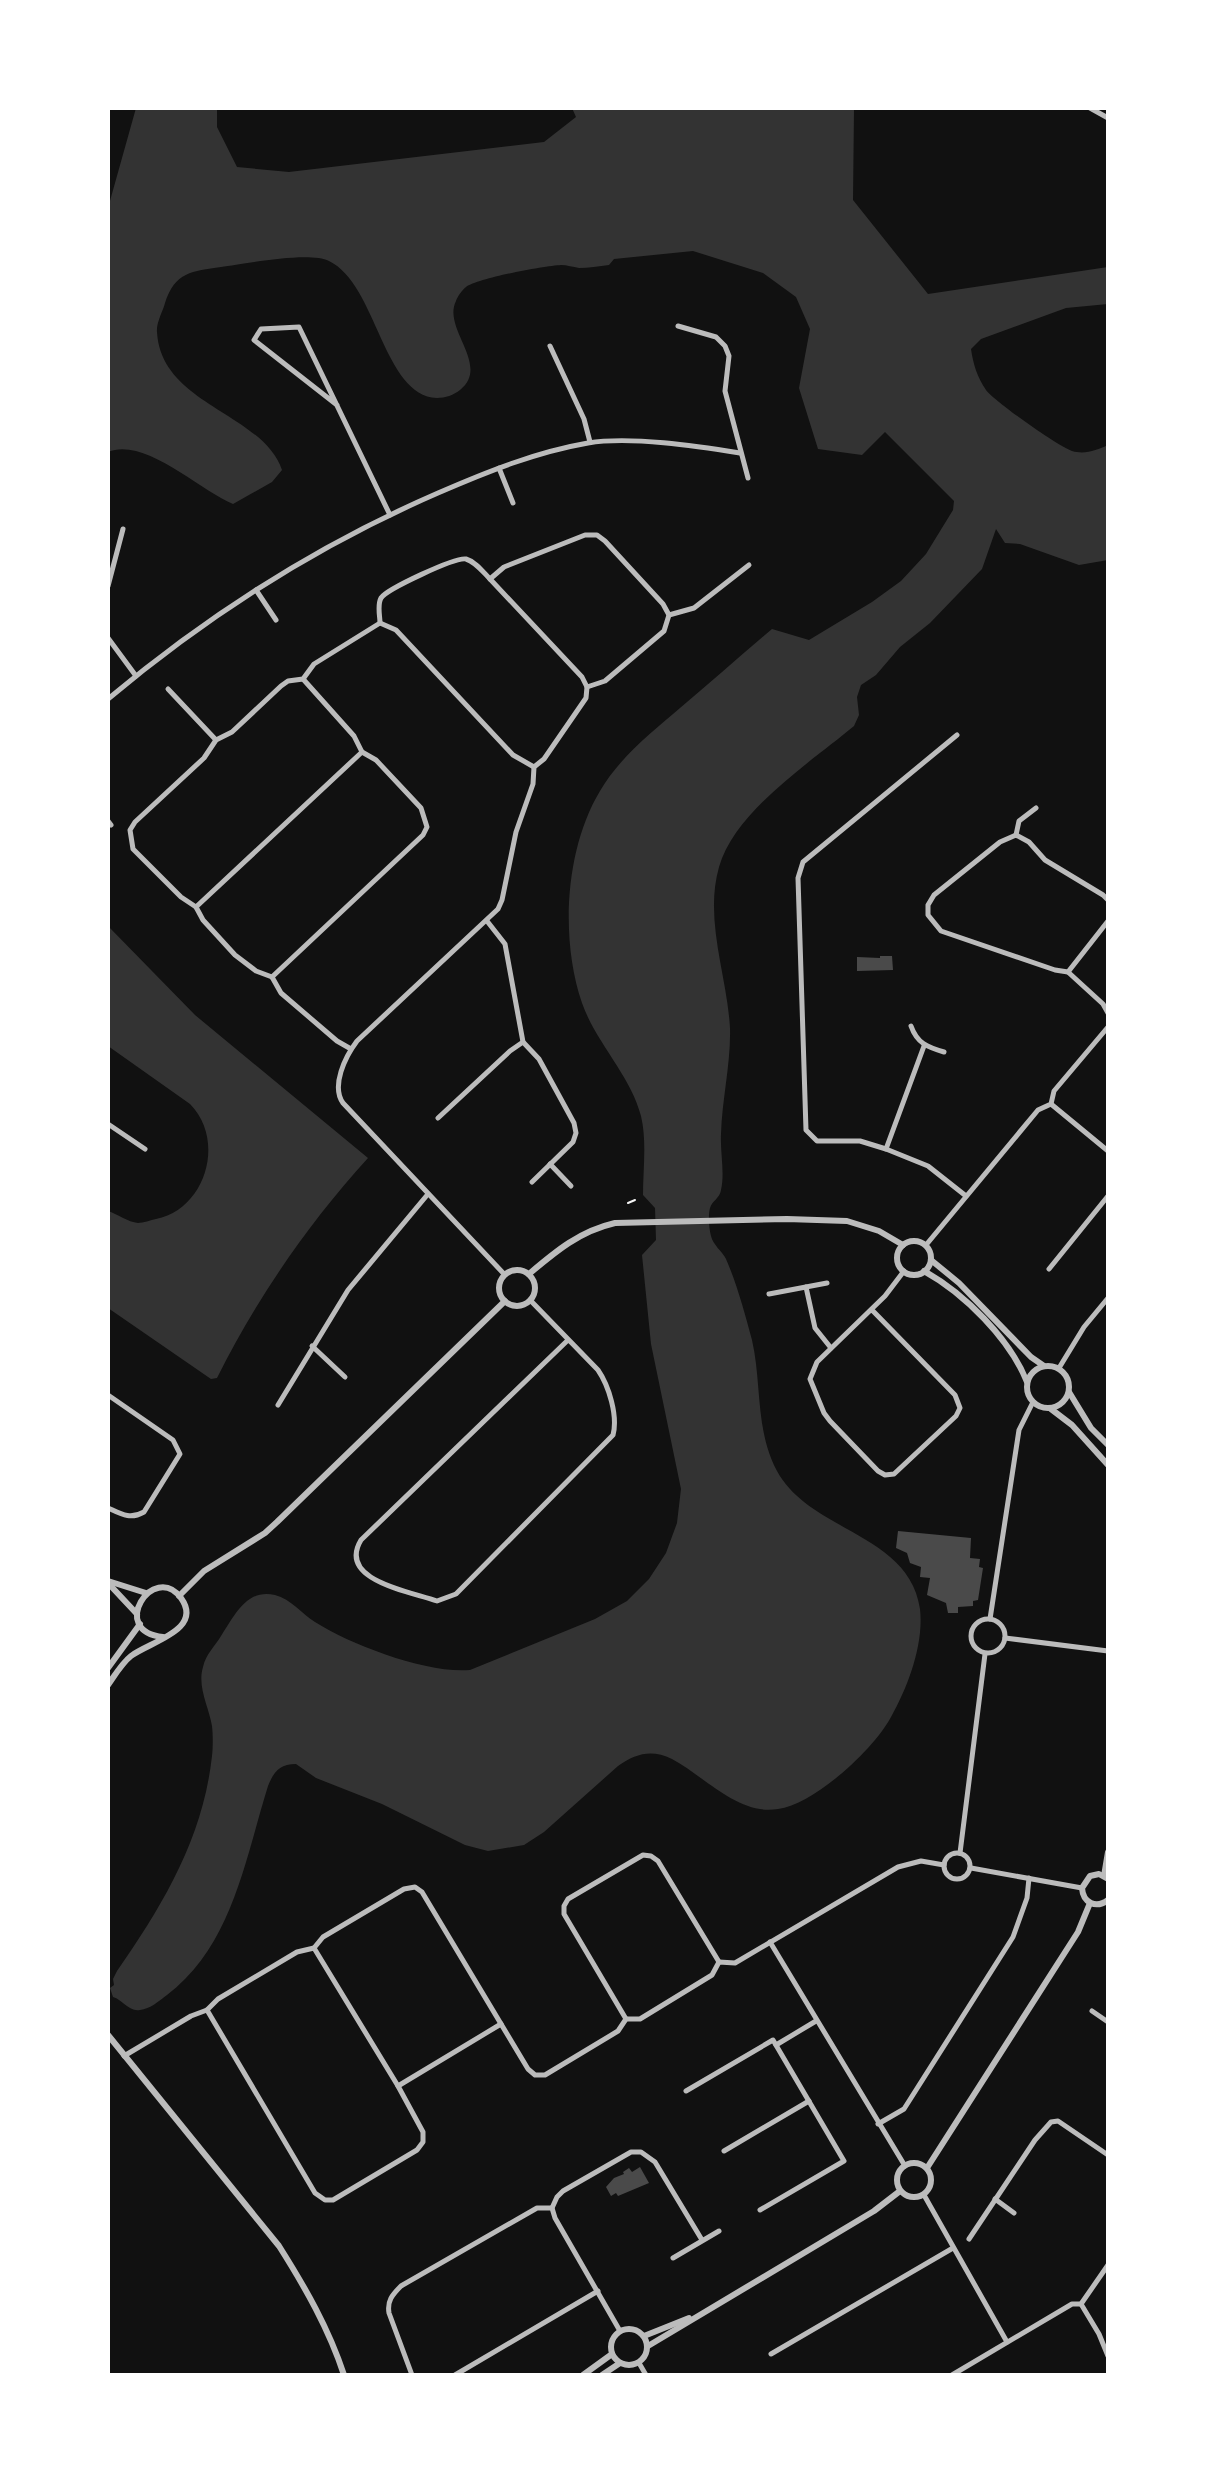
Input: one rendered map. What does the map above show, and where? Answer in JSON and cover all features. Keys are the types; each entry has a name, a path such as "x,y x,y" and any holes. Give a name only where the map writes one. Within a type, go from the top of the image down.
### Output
{"street":[{"path":"1090,108 1108,118"},
{"path":"678,326 716,337 725,346 729,356 725,391 748,478"},
{"path":"337,405 254,340 261,329 299,327 337,405 390,515"},
{"path":"550,346 584,419 590,442"},
{"path":"108,699 200,627 308,558 390,515 499,468 590,442 634,442 740,453"},
{"path":"499,468 513,503"},
{"path":"108,586 123,529"},
{"path":"490,579 504,567 585,535 597,535 663,604 669,615 664,631 605,681 587,687"},
{"path":"380,623 379,603 382,597 452,560 466,559 490,579 582,677 587,687 586,698 544,759 534,767 533,784 516,832 502,900 487,921 351,1049 338,1083 339,1097 505,1275"},
{"path":"669,615 694,608 749,565"},
{"path":"256,590 276,620"},
{"path":"351,1049 337,1041 281,993 272,977 256,971 235,955 203,920 196,907 181,897 133,849 130,830 204,758 216,740 232,732 281,686 288,681 303,679 314,664 380,623"},
{"path":"380,623 396,630 513,755 534,767"},
{"path":"108,638 136,676"},
{"path":"272,977 423,835 427,827 421,808 376,760 362,752 354,736 303,679"},
{"path":"168,689 216,740"},
{"path":"957,735 803,862 799,870 806,1130 817,1141 850,1140 886,1149 928,1166 966,1196"},
{"path":"196,907 362,752"},
{"path":"1016,835 1019,821 1036,808"},
{"path":"1016,835 1029,842 1045,860 1108,900"},
{"path":"1016,835 1000,842 934,895 928,905 928,915 941,931 1068,972 1103,1004 1108,1013"},
{"path":"487,921 505,944 523,1042 539,1059 574,1123 576,1133 573,1142 532,1182"},
{"path":"1068,972 1108,921"},
{"path":"911,1026 915,1038 924,1046 944,1052"},
{"path":"1051,1104 1054,1091 1108,1027"},
{"path":"438,1118 523,1042"},
{"path":"886,1149 924,1046"},
{"path":"1051,1104 1108,1151"},
{"path":"926,1245 1038,1110 1051,1104"},
{"path":"108,1124 145,1149"},
{"path":"550,1164 571,1186"},
{"path":"278,1405 348,1290 428,1194"},
{"path":"1049,1269 1108,1196"},
{"path":"529,1274 575,1237 597,1227 635,1222 862,1223 903,1245 917,1241 926,1245 931,1260 924,1271 914,1275 904,1271 897,1258 903,1245"},
{"path":"931,1260 959,1283 1031,1357 1044,1366 1059,1368 1068,1378 1069,1392 1091,1428 1108,1445"},
{"path":"515,1270 529,1274 535,1289 530,1300 515,1305 505,1301 500,1287 505,1275 515,1270"},
{"path":"872,1310 955,1395 960,1408 956,1416 894,1474 885,1475 824,1413 810,1379 817,1362 872,1310 904,1271"},
{"path":"924,1271 951,1288 999,1337 1021,1366 1033,1402 1051,1408 1072,1425 1108,1465"},
{"path":"769,1294 827,1283"},
{"path":"806,1287 815,1328 831,1348"},
{"path":"1059,1368 1084,1327 1108,1298"},
{"path":"530,1300 568,1340 605,1380 616,1424 613,1435 456,1594 437,1601 367,1576 356,1563 356,1549 361,1540 568,1340"},
{"path":"179,1596 204,1571 265,1533 505,1301"},
{"path":"312,1346 345,1377"},
{"path":"1027,1382 1034,1371 1044,1366"},
{"path":"1051,1408 1063,1403 1069,1392"},
{"path":"108,1395 173,1440 179,1446 180,1454 144,1512 128,1517 108,1508"},
{"path":"990,1619 1019,1430 1033,1402"},
{"path":"108,1582 146,1593 160,1588 173,1591 186,1610 177,1631 128,1658 108,1685"},
{"path":"108,1582 137,1614"},
{"path":"146,1593 138,1606 140,1624 148,1633 163,1637"},
{"path":"984,1619 990,1619 1003,1628 1005,1638 1001,1648 985,1654 975,1648 970,1637 974,1626 984,1619"},
{"path":"108,1668 140,1624"},
{"path":"1005,1638 1108,1651"},
{"path":"960,1853 985,1654"},
{"path":"1108,1852 1106,1877 1090,1876 1082,1888 1083,1897 1090,1903 1099,1905 1108,1900"},
{"path":"960,1853 967,1856 971,1868 963,1878 954,1879 947,1874 944,1865 949,1855 960,1853"},
{"path":"626,2019 564,1914 568,1899 643,1855 651,1856 658,1861 719,1962"},
{"path":"719,1962 735,1963 898,1867 921,1861 944,1865"},
{"path":"971,1868 1082,1888"},
{"path":"878,2124 904,2109 1013,1937 1027,1898 1029,1878"},
{"path":"123,2056 191,2016 207,2010 218,1999 297,1952 314,1948 323,1937 404,1889 415,1887 422,1892 528,2069 535,2075 545,2075 618,2031 626,2019"},
{"path":"927,2168 1078,1932 1090,1903"},
{"path":"770,1942 905,2166"},
{"path":"207,2010 315,2193 325,2200 333,2200 417,2150 423,2142 423,2132 314,1948"},
{"path":"626,2019 640,2019 701,1982 712,1975 719,1962"},
{"path":"1092,2011 1108,2022"},
{"path":"776,2045 816,2021"},
{"path":"398,2086 501,2024"},
{"path":"108,2035 279,2246 327,2330 344,2375"},
{"path":"686,2091 773,2040 844,2161 760,2210"},
{"path":"724,2151 809,2101"},
{"path":"969,2239 1040,2133 1051,2122 1058,2121 1108,2155"},
{"path":"620,2331 555,2218 552,2208 557,2197 631,2152 641,2152 655,2162 702,2240"},
{"path":"915,2163 927,2168 932,2181 924,2195 913,2198 900,2191 896,2180 905,2166 915,2163"},
{"path":"648,2346 874,2211 900,2191"},
{"path":"924,2195 1007,2342"},
{"path":"995,2199 1014,2213"},
{"path":"412,2375 389,2313 388,2304 392,2295 401,2286 529,2211 552,2208"},
{"path":"673,2258 719,2231"},
{"path":"771,2354 953,2248"},
{"path":"1081,2304 1108,2265"},
{"path":"455,2375 598,2291"},
{"path":"952,2375 1072,2304 1081,2304"},
{"path":"1081,2304 1108,2356"},
{"path":"644,2336 706,2311"},
{"path":"633,2329 644,2336 648,2346 647,2353 633,2366 620,2363 612,2354 612,2341 620,2331 633,2329"},
{"path":"583,2375 612,2354"},
{"path":"602,2375 620,2363"},
{"path":"639,2363 646,2375"}],"path":[{"path":"628,1203 635,1200"}],"shaded area":[{"path":"136,108 217,108 217,127 237,167 289,172 544,142 576,117 572,108 854,108 853,200 928,294 1108,267 1108,304 1066,308 981,339 971,349 976,370 986,390 1027,423 1072,451 1086,452 1108,445 1108,560 1079,565 1020,544 1005,543 996,529 982,569 930,623 900,647 876,675 861,685 857,697 859,715 854,726 776,789 741,826 719,867 715,887 715,927 730,1041 722,1121 722,1183 719,1195 710,1208 710,1233 726,1259 747,1320 765,1439 777,1471 792,1491 812,1508 879,1548 898,1564 912,1584 920,1609 920,1636 909,1679 883,1730 858,1759 826,1786 793,1805 778,1809 749,1807 722,1793 672,1759 658,1754 644,1754 618,1766 544,1832 524,1845 488,1851 465,1845 382,1804 316,1778 296,1764 286,1765 275,1772 268,1786 233,1900 207,1952 189,1975 167,1995 151,2006 136,2010 113,1997 110,1988 114,1985 117,1971 165,1896 200,1815 212,1752 212,1726 201,1682 203,1667 208,1654 242,1606 256,1596 275,1595 330,1631 369,1648 412,1663 470,1670 595,1619 627,1601 649,1579 666,1553 677,1523 681,1489 651,1344 642,1255 656,1240 655,1208 643,1195 644,1135 636,1101 588,1018 575,978 569,923 573,867 579,840 600,791 647,736 772,629 809,640 901,581 926,554 953,510 954,501 885,432 862,455 818,449 799,388 810,329 796,297 763,273 693,251 614,259 609,265 541,268 497,276 466,287 458,297 453,312 469,358 468,380 455,393 437,398 419,392 404,379 359,292 345,273 329,261 292,258 193,272 174,285 160,317 157,332 163,357 193,393 255,435 271,451 282,470 272,482 233,504 155,458 123,449 108,452 108,208"},
{"path":"108,926 195,1015 368,1158 285,1263 249,1319 217,1378 211,1379 108,1308 108,1211 138,1223 173,1213 198,1188 208,1154 207,1136 201,1119 190,1104 108,1046"}],"building":[{"path":"892,956 893,970 857,971 857,957"},
{"path":"898,1531 971,1538 970,1558 980,1559 979,1567 983,1568 978,1600 973,1601 973,1606 958,1607 958,1613 948,1613 946,1603 927,1595 930,1578 920,1577 921,1567 910,1563 907,1553 896,1548"},
{"path":"640,2167 649,2183 611,2196 606,2187 614,2178 629,2168 632,2172"}]}
